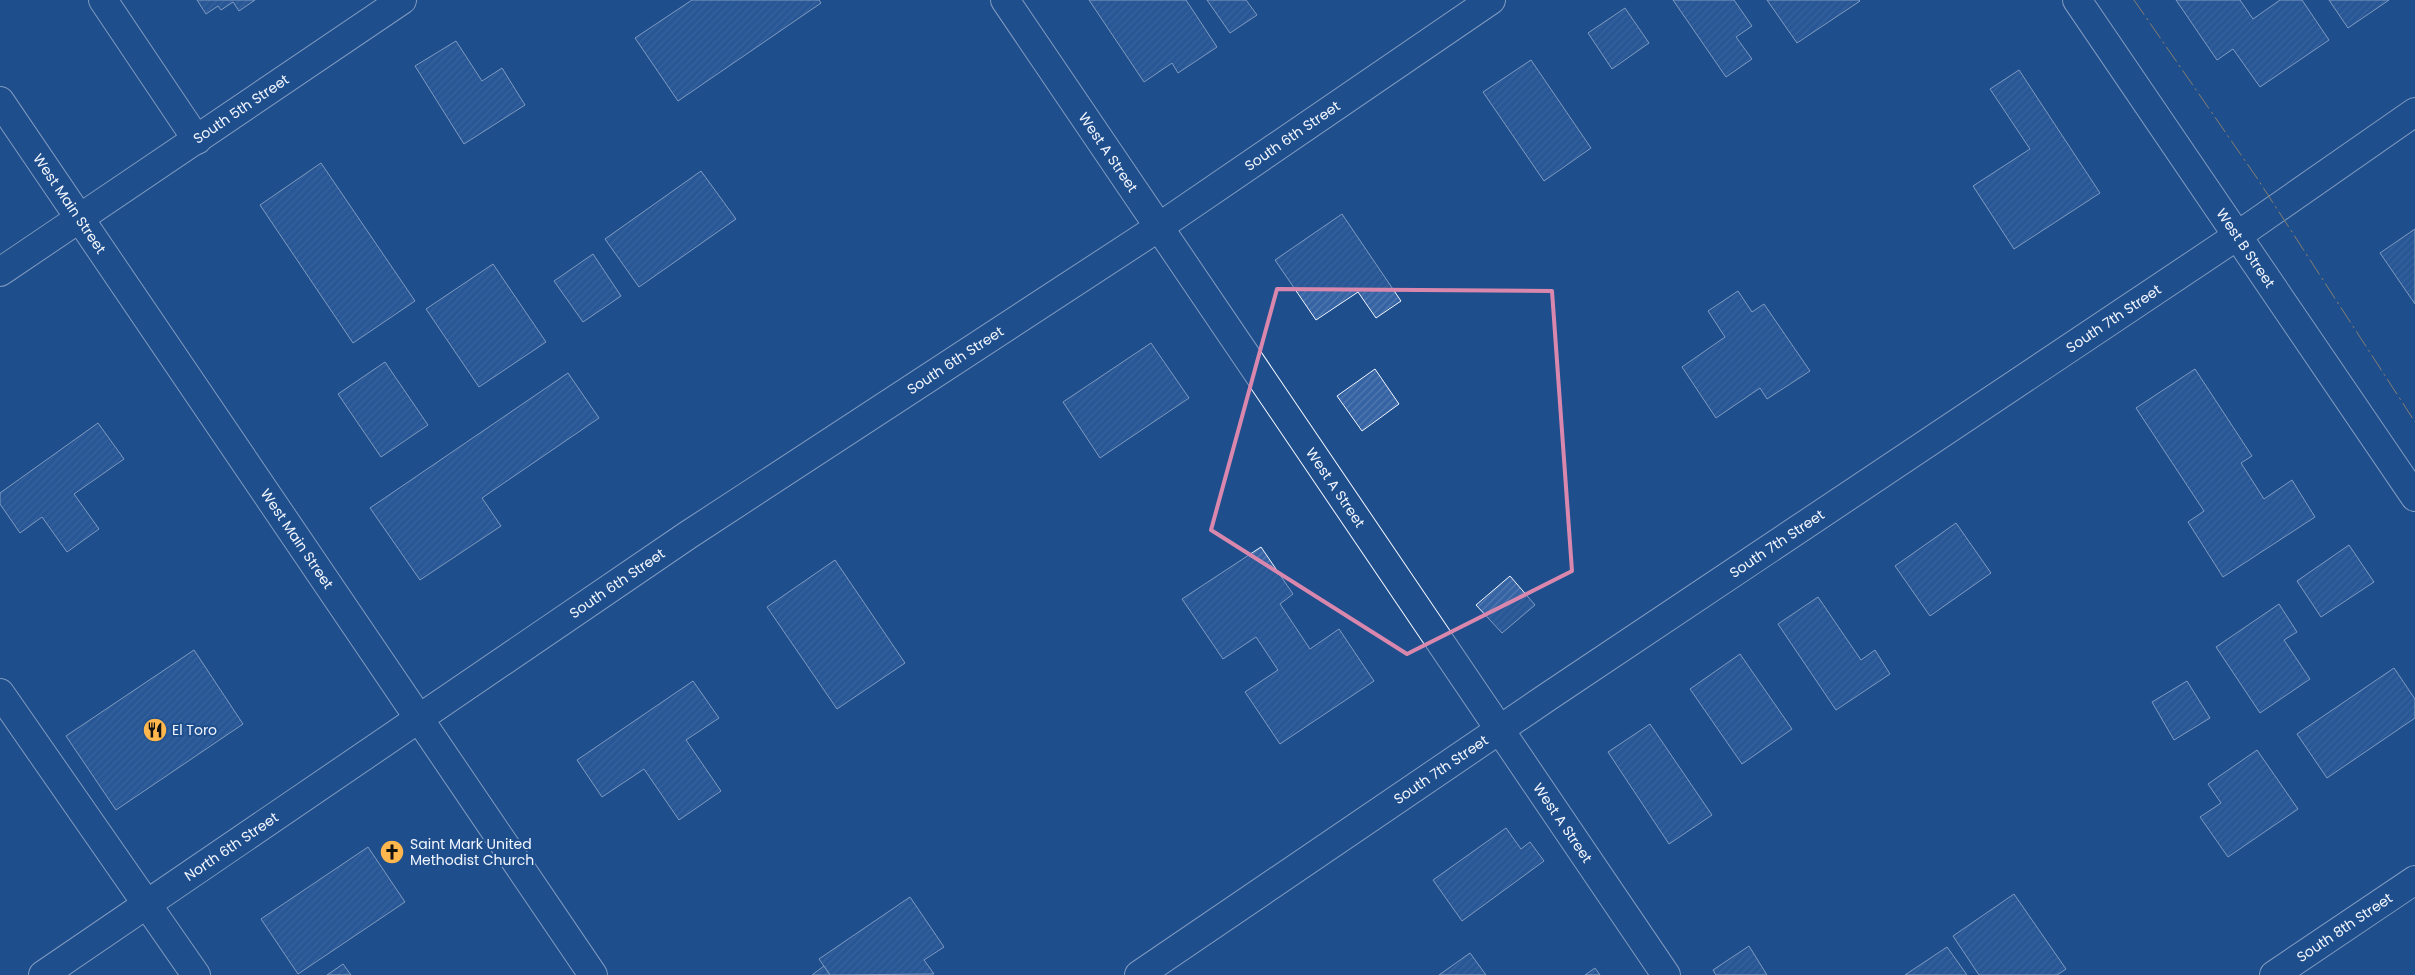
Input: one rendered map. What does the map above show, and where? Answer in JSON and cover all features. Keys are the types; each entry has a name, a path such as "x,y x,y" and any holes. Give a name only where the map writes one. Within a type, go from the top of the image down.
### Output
{"street":[{"path":"103,0 197,140"},
{"name":"West A Street","path":"1005,0 1666,975"},
{"name":"South 6th Street","path":"419,718 688,535 1159,226 1491,0"},
{"name":"West B Street","path":"2077,0 2415,497"},
{"name":"South 5th Street","path":"0,272 197,140 388,4"},
{"name":"West Main Street","path":"0,101 593,975"},
{"name":"South 7th Street","path":"1138,975 1499,729 2237,236 2415,112"},
{"path":"0,692 196,975"},
{"name":"North 6th Street","path":"43,975 419,718"},
{"name":"South 8th Street","path":"2274,975 2415,880"}],"highlighted area":[{"path":"1277,289 1552,291 1572,571 1407,654 1211,530"}],"building":[{"path":"197,0 255,0 239,11 233,2 221,10 218,6 206,14"},
{"path":"692,0 819,0 821,3 678,101 635,38"},
{"path":"1089,0 1186,0 1217,47 1178,73 1172,63 1144,82"},
{"path":"1207,0 1246,0 1257,15 1230,33"},
{"path":"1673,0 1734,0 1752,26 1736,37 1752,59 1726,77"},
{"path":"1767,0 1859,0 1860,1 1797,43"},
{"path":"2176,0 2240,0 2253,19 2280,0 2302,0 2329,40 2260,87 2233,49 2217,60"},
{"path":"2329,0 2389,0 2348,28"},
{"path":"1625,8 1649,43 1612,69 1588,33"},
{"path":"456,41 482,81 502,68 525,105 464,144 415,66"},
{"path":"1531,60 1591,148 1544,181 1483,92"},
{"path":"2019,70 2100,193 2014,249 1973,186 2030,149 1990,89"},
{"path":"321,163 415,301 353,343 260,205"},
{"path":"701,171 736,219 639,287 605,239"},
{"path":"1342,214 1401,301 1376,318 1358,292 1316,320 1275,260"},
{"path":"2415,229 2415,304 2380,253"},
{"path":"593,254 621,296 583,322 554,281"},
{"path":"493,264 546,342 479,387 426,309"},
{"path":"1738,291 1752,312 1764,304 1810,371 1767,399 1760,388 1716,418 1682,367 1725,337 1708,311"},
{"path":"1151,343 1189,398 1100,458 1063,402"},
{"path":"385,362 428,425 381,457 338,394"},
{"path":"1375,369 1399,404 1362,431 1337,396"},
{"path":"2195,369 2252,456 2241,463 2264,499 2292,480 2315,517 2223,577 2188,522 2204,511 2136,408"},
{"path":"568,373 599,418 482,498 501,526 420,580 370,508"},
{"path":"98,423 124,459 74,494 99,529 67,552 42,517 20,533 0,504 0,493"},
{"path":"1956,523 1991,573 1930,616 1895,566"},
{"path":"2349,545 2374,582 2321,617 2297,581"},
{"path":"1261,547 1293,594 1280,604 1310,649 1339,629 1374,681 1280,744 1245,692 1278,670 1256,637 1223,659 1182,599"},
{"path":"835,560 905,663 837,709 767,607"},
{"path":"1510,576 1535,605 1502,633 1476,605"},
{"path":"1818,597 1861,660 1875,650 1890,674 1836,710 1778,624"},
{"path":"2279,604 2297,632 2284,640 2310,679 2260,713 2216,647"},
{"name":"El Toro","path":"194,650 243,724 116,810 66,736"},
{"path":"1740,654 1792,729 1742,764 1690,689"},
{"path":"2394,668 2415,699 2415,718 2327,778 2297,734"},
{"path":"693,681 719,718 686,740 721,791 679,820 644,769 602,797 577,760"},
{"path":"2187,681 2210,718 2174,740 2152,702"},
{"path":"1650,724 1712,815 1669,844 1608,752"},
{"path":"2257,750 2298,809 2228,857 2200,817 2221,803 2208,784"},
{"path":"1506,828 1521,849 1530,842 1544,861 1462,921 1433,880"},
{"path":"368,847 405,902 298,974 261,919"},
{"path":"2014,894 2066,969 2057,975 1979,975 1953,936"},
{"path":"910,897 944,947 924,960 934,974 830,975 819,959"},
{"path":"1749,946 1767,975 1716,975 1713,970"},
{"path":"1947,947 1967,975 1905,975"},
{"path":"1470,953 1486,975 1439,975"},
{"path":"343,964 351,975 327,975"},
{"path":"824,966 830,975 812,975"},
{"path":"1595,968 1600,975 1585,975"}],"power":[{"path":"2134,0 2257,178 2415,422"}],"place":[{"name":"El Toro","path":"155,730"},
{"name":"Saint Mark United Methodist Church","path":"392,852"}]}
